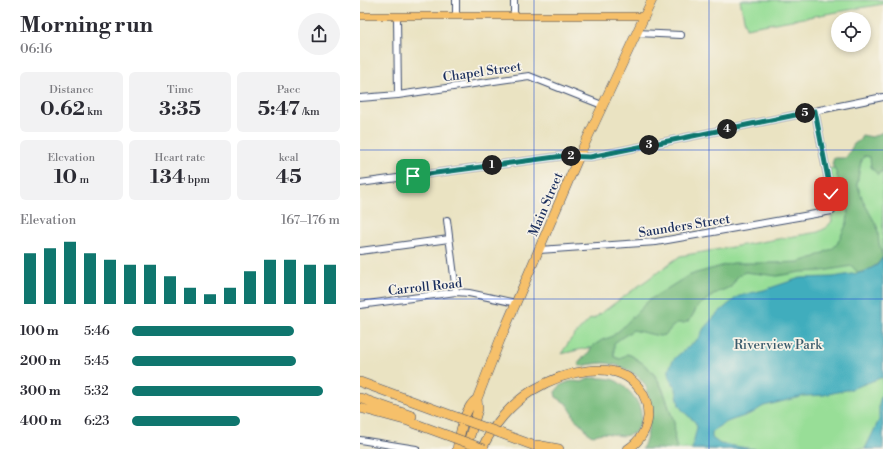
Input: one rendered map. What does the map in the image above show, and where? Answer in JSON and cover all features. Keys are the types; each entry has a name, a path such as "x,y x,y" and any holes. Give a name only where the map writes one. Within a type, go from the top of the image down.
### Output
{"highway":[{"name":"Main Street","path":"466,449 478,409 477,399 516,303 579,157 652,0"},
{"path":"360,408 401,419 483,449 489,435 500,420 512,407 532,391 549,382 582,372 597,370 611,371 627,376 637,385 645,398 648,411 645,427 639,438 628,449"},
{"path":"360,382 543,449"},
{"path":"360,398 413,417 436,431"},
{"name":"Main Street","path":"457,449 468,410 472,403 477,399"},
{"path":"360,411 401,419"},
{"path":"526,443 559,449"}],"main road":[{"path":"360,16 645,16"}],"street":[{"path":"456,0 456,16"},
{"path":"514,0 514,16"},
{"path":"397,16 398,95"},
{"path":"637,33 681,35"},
{"name":"Chapel Street","path":"360,98 398,95 529,76 602,106"},
{"path":"360,182 563,156 595,156 883,97"},
{"name":"Saunders Street","path":"539,250 662,241 832,211 831,194 815,111"},
{"path":"447,220 456,292"},
{"path":"360,251 449,239"},
{"name":"Carroll Road","path":"360,305 456,292 469,293 516,303"},
{"path":"360,440 416,449"}],"green space":[{"path":"740,0 883,0 883,4 746,28"},
{"path":"883,132 883,171 878,175 871,167 870,157 864,156 861,161 857,184 864,203 877,226 879,243 883,257 878,263 866,271 858,273 852,266 777,276 745,272 737,277 731,287 718,292 698,306 690,320 684,323 676,323 665,335 659,336 633,330 614,343 614,357 620,359 627,354 630,355 650,369 661,387 674,420 674,436 678,449 642,449 647,435 649,421 649,397 644,384 635,374 617,365 604,363 580,366 578,364 581,359 586,356 593,346 602,340 611,337 621,329 649,300 686,277 733,263 799,262 815,257 833,248 837,244 847,223 848,214 836,172 832,164 834,158 846,158 854,144 860,140 862,135 872,137"},
{"name":"Riverview Park","path":"864,156 883,158 883,449 678,449 676,446 674,422 662,387 655,375 645,365 629,354 620,359 614,357 614,352 597,348 587,348 561,354 571,339 591,318 593,319 680,256 818,232 826,228 832,221 831,216 833,216 827,169 861,163"},
{"path":"590,378 606,378 614,380 632,394 641,412 639,426 634,433 623,436 605,433 594,436 590,435 574,418 567,404 556,397 555,392 561,385 573,381 582,382"}],"water":[{"path":"883,257 883,377 851,389 824,395 804,396 764,406 752,413 725,423 712,432 712,438 720,444 754,449 692,449 697,427 695,422 679,405 676,389 669,376 669,369 676,357 699,338 704,328 718,313 737,297 742,295 764,290 800,278 833,277 864,272 877,265"},
{"path":"883,389 883,449 865,449 879,420 879,404"}],"route":[{"path":"413,176 563,156 590,157 815,111 831,194"}]}
